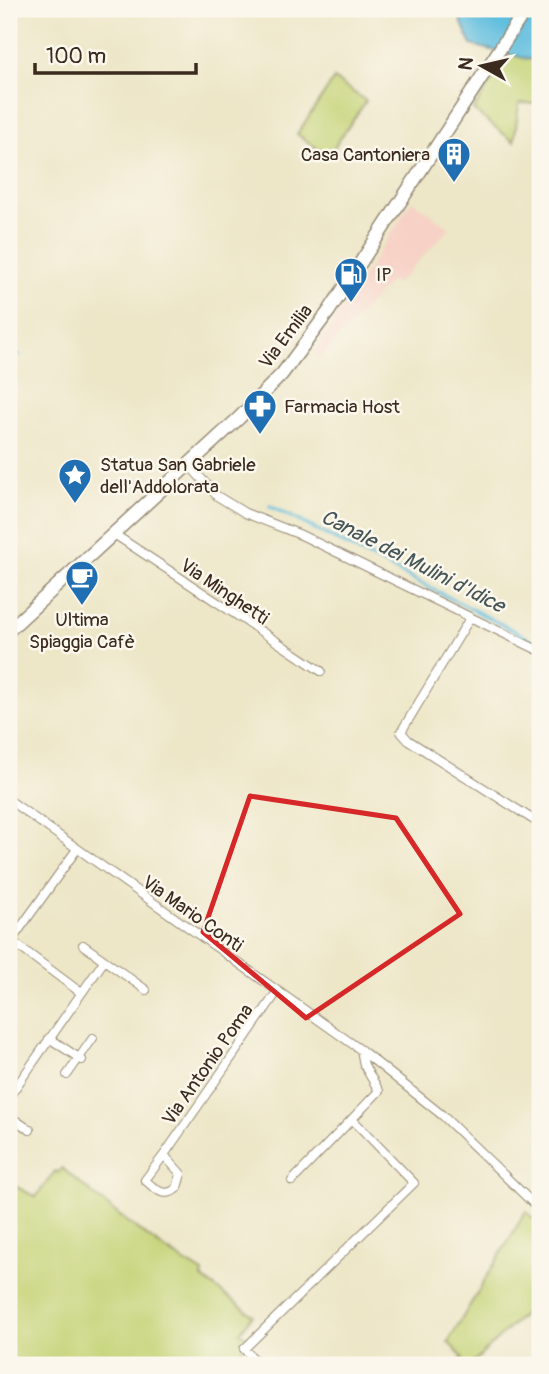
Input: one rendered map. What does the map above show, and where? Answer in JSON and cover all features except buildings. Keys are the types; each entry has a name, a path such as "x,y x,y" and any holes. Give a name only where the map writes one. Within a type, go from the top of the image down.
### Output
{"main road":[{"name":"Via Emilia","path":"9,630 262,396 306,343 526,9"}],"street":[{"path":"188,464 217,496 245,513 301,535 540,651"},
{"name":"Via Minghetti","path":"114,534 321,671"},
{"path":"470,618 401,732 408,740 540,824"},
{"name":"Via Mario Conti","path":"9,800 361,1050 442,1115 540,1210"},
{"path":"9,958 12,942 77,849"},
{"path":"12,942 80,992"},
{"path":"83,945 146,990"},
{"path":"9,1097 104,961"},
{"name":"Via Antonio Poma","path":"164,1155 181,1174 177,1188 167,1194 145,1180 277,992"},
{"path":"50,1038 81,1059"},
{"path":"67,1075 81,1059 93,1038"},
{"path":"292,1181 379,1091 364,1065 361,1050"},
{"path":"9,1115 30,1130"},
{"path":"260,1365 244,1349 414,1183 352,1119"}],"highlighted area":[{"path":"250,796 396,818 460,914 306,1018 203,932"}],"shaded area":[{"path":"412,201 450,228 396,284 391,280 320,358 313,354"}],"green space":[{"path":"538,9 540,104 519,103 514,142 473,110"},
{"path":"334,79 366,101 328,156 297,134"},
{"path":"62,1168 148,1237 203,1273 202,1278 253,1315 240,1332 250,1339 229,1365 9,1365 9,1183 36,1197 55,1171 58,1173"},
{"path":"526,1211 540,1225 540,1298 471,1365 456,1365 463,1358 448,1342"}],"water":[{"path":"456,9 540,9 540,62 471,45"}],"waterway":[{"name":"Canale dei Mulini d'Idice","path":"9,354 19,355"},
{"name":"Canale dei Mulini d'Idice","path":"270,506 540,644"}],"place":[{"name":"Casa Cantoniera","path":"454,184"},
{"name":"IP","path":"351,304"},
{"name":"Farmacia Host","path":"260,436"},
{"name":"Statua San Gabriele dell'Addolorata","path":"75,505"},
{"name":"Ultima Spiaggia Cafè","path":"82,607"}]}
